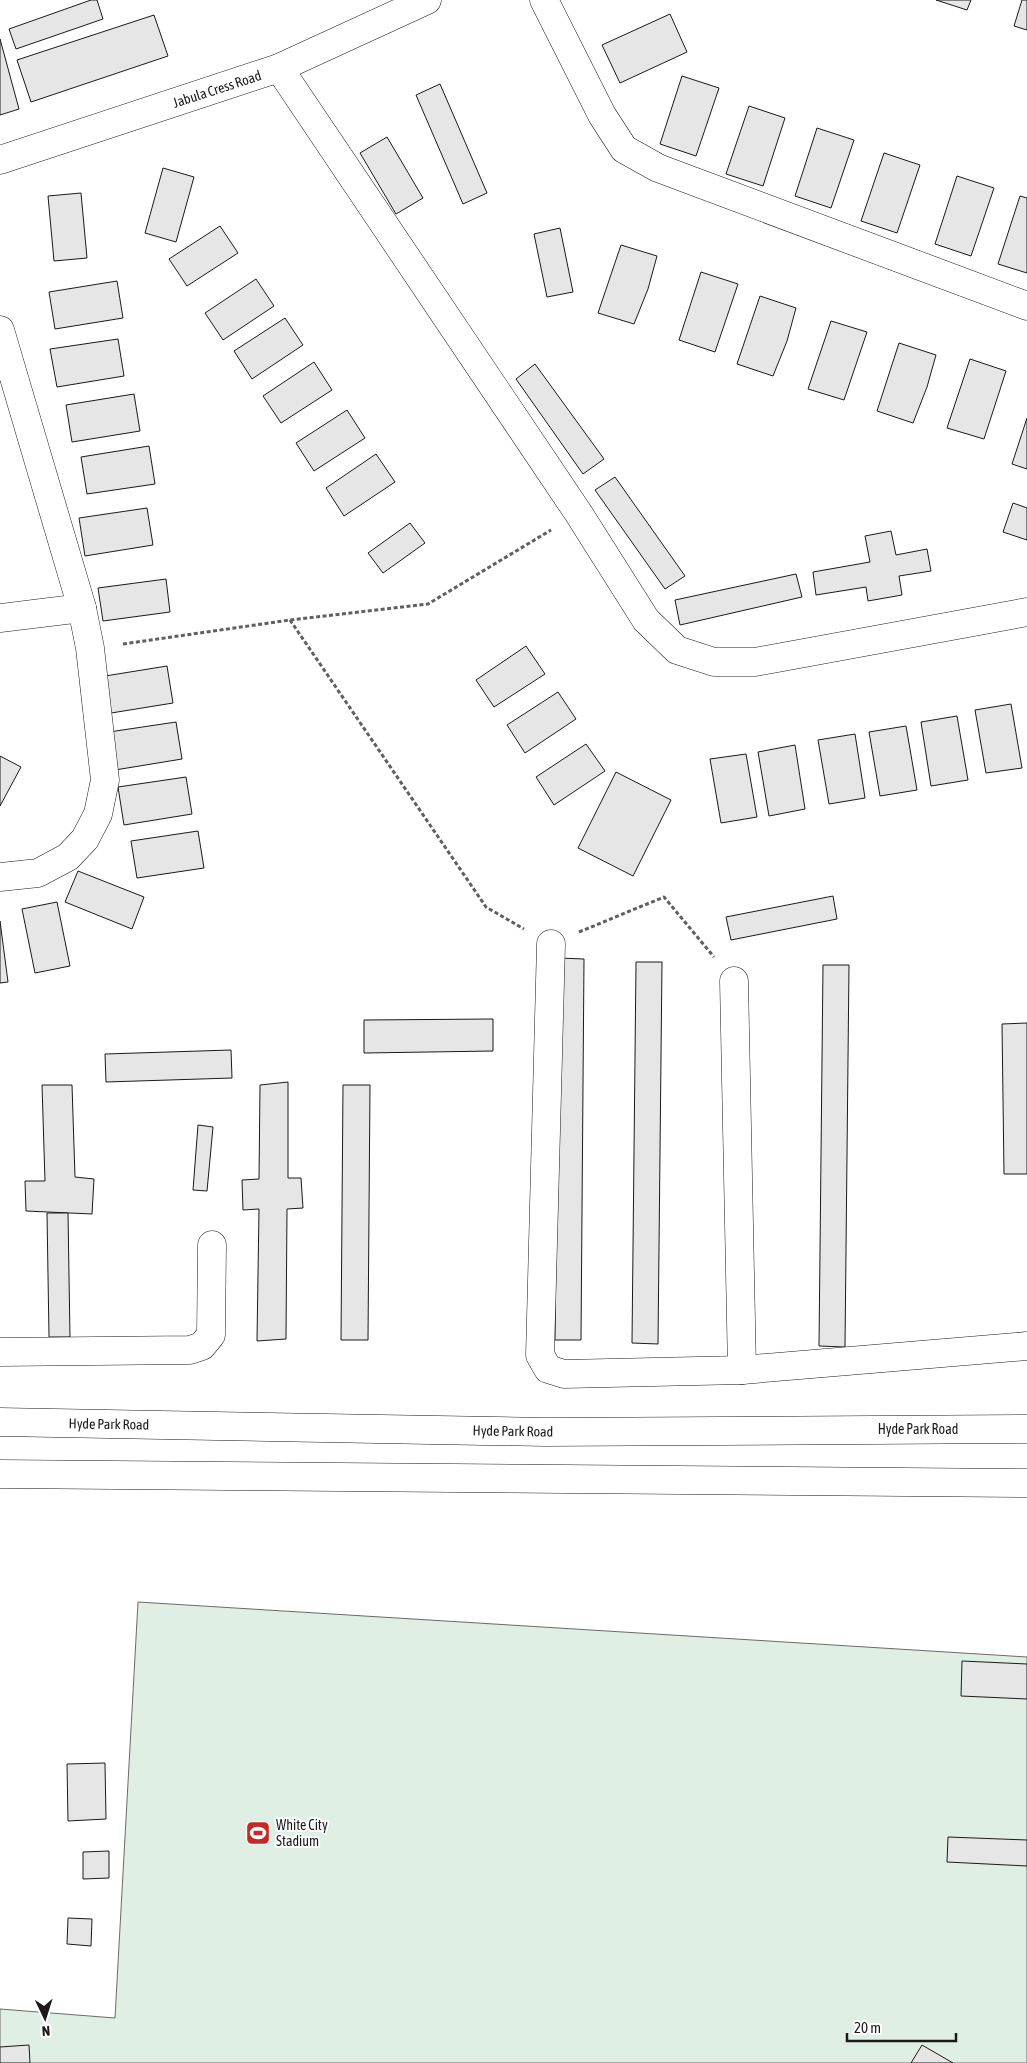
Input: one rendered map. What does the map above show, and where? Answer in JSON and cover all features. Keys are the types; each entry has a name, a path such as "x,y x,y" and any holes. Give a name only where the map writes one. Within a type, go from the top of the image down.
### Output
{"street":[{"name":"Jabula Cress Road","path":"0,160 279,68 428,0"},
{"path":"544,0 602,115 624,149 658,168 1027,306"},
{"path":"279,68 579,514 646,620 677,650 714,662 755,662 1027,612"},
{"path":"0,330 82,608 90,648 105,780 98,814 85,839 68,857 38,873 0,878"},
{"path":"0,618 82,608"},
{"path":"551,944 540,1355 548,1369 564,1374 742,1370 1027,1346"},
{"path":"734,981 742,1370"},
{"path":"0,1352 190,1350 202,1346 211,1335 212,1245"},
{"name":"Hyde Park Road","path":"0,1422 544,1432 1027,1429"},
{"path":"0,1474 1027,1483"}],"path":[{"path":"90,648 290,620 428,604 579,514"},
{"path":"290,620 486,907 551,944 664,897 734,981"}],"green space":[{"name":"White City Stadium","path":"138,1602 1027,1657 1027,2063 0,2063 0,2009 115,2018"}],"building":[{"path":"91,0 97,0 103,19 16,49 9,29"},
{"path":"936,0 971,0 967,10"},
{"path":"1022,0 1027,0 1027,30 1014,26"},
{"path":"670,14 687,52 620,83 602,45"},
{"path":"154,15 168,56 31,102 17,60"},
{"path":"0,39 19,109 0,115"},
{"path":"682,76 719,88 696,156 660,144"},
{"path":"440,84 487,193 463,204 416,95"},
{"path":"749,106 785,118 763,186 726,174"},
{"path":"817,128 854,140 831,208 795,196"},
{"path":"387,137 423,198 396,214 360,153"},
{"path":"884,153 920,165 897,233 861,221"},
{"path":"163,168 194,177 176,242 145,233"},
{"path":"957,176 994,188 971,256 935,244"},
{"path":"81,193 87,258 54,261 48,196"},
{"path":"1020,196 1027,198 1027,273 998,264"},
{"path":"220,226 238,253 187,286 169,259"},
{"path":"560,228 573,292 547,297 534,234"},
{"path":"621,245 657,256 648,289 634,324 598,313"},
{"path":"701,272 738,284 715,352 679,340"},
{"path":"256,279 274,306 223,340 205,313"},
{"path":"117,281 123,318 55,329 49,292"},
{"path":"760,296 796,308 787,341 773,376 737,364"},
{"path":"285,318 303,345 252,379 234,351"},
{"path":"831,321 867,332 844,400 808,389"},
{"path":"118,339 124,376 57,387 50,349"},
{"path":"899,343 936,355 927,387 913,423 877,411"},
{"path":"970,359 1006,371 984,439 947,428"},
{"path":"314,362 332,390 281,423 263,396"},
{"path":"535,364 604,459 583,474 516,379"},
{"path":"134,394 140,431 72,442 66,405"},
{"path":"347,410 365,438 314,471 296,443"},
{"path":"1027,418 1027,469 1012,464"},
{"path":"149,446 155,484 87,494 81,457"},
{"path":"376,454 395,482 344,516 326,488"},
{"path":"615,477 685,576 665,589 595,490"},
{"path":"1013,503 1027,508 1027,540 1003,532"},
{"path":"147,508 153,545 85,556 79,518"},
{"path":"410,523 425,543 383,573 368,553"},
{"path":"891,531 896,555 927,549 931,571 899,576 902,595 868,601 866,587 816,595 813,572 870,562 865,536"},
{"path":"796,574 802,597 680,625 675,600"},
{"path":"166,579 170,612 103,621 98,588"},
{"path":"526,646 545,674 494,707 476,680"},
{"path":"167,666 173,703 105,714 99,677"},
{"path":"558,692 576,719 525,753 507,725"},
{"path":"1011,704 1022,768 986,773 975,710"},
{"path":"957,716 968,780 931,786 921,722"},
{"path":"176,722 182,759 115,770 109,732"},
{"path":"906,726 917,790 880,796 869,732"},
{"path":"855,734 865,798 829,804 818,740"},
{"path":"586,744 605,771 554,805 536,777"},
{"path":"795,745 805,809 769,816 758,752"},
{"path":"746,754 757,817 721,823 710,759"},
{"path":"0,756 21,767 0,806"},
{"path":"616,772 671,800 633,876 578,848"},
{"path":"186,777 192,814 124,825 118,787"},
{"path":"198,831 204,868 137,878 131,841"},
{"path":"78,871 144,897 132,929 65,902"},
{"path":"833,896 837,919 731,940 726,917"},
{"path":"57,902 70,966 35,973 22,909"},
{"path":"0,921 8,982 0,983"},
{"path":"559,958 584,959 581,1340 555,1340"},
{"path":"636,962 662,962 658,1344 632,1343"},
{"path":"823,965 849,965 845,1347 819,1346"},
{"path":"493,1019 493,1051 364,1053 364,1020"},
{"path":"1027,1023 1027,1174 1004,1174 1002,1024"},
{"path":"231,1050 232,1078 106,1082 105,1054"},
{"path":"288,1082 288,1178 301,1178 303,1208 287,1209 286,1339 257,1341 259,1209 243,1210 242,1180 259,1179 260,1085"},
{"path":"42,1085 72,1085 75,1177 94,1179 92,1214 26,1211 25,1181 45,1181"},
{"path":"343,1085 370,1085 368,1340 341,1340"},
{"path":"198,1125 213,1127 207,1191 193,1190"},
{"path":"47,1213 68,1213 70,1337 49,1337"},
{"path":"962,1661 1027,1664 1027,1699 961,1696"},
{"path":"105,1763 106,1819 68,1821 67,1764"},
{"path":"948,1837 1027,1840 1027,1866 947,1862"},
{"path":"109,1851 109,1878 83,1879 83,1852"},
{"path":"68,1918 92,1919 91,1946 67,1944"},
{"path":"29,2045 30,2063 0,2063 0,2047"},
{"path":"922,2045 953,2063 911,2063"}],"place":[{"name":"White City Stadium","path":"258,1833"}]}
